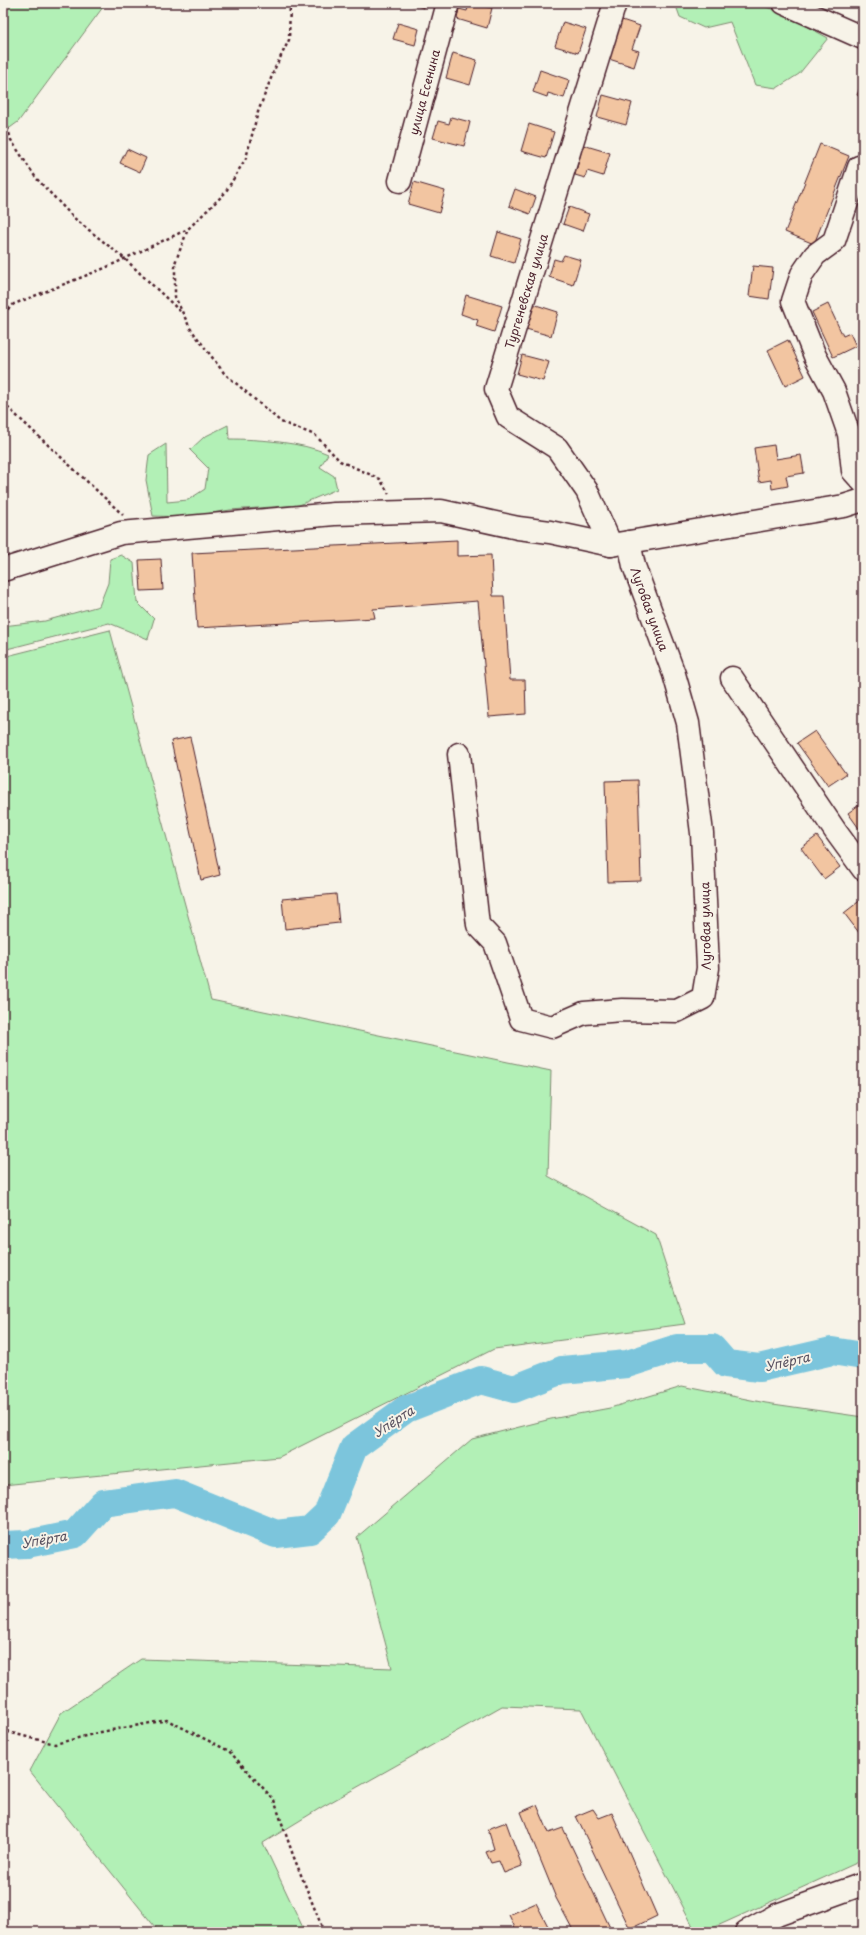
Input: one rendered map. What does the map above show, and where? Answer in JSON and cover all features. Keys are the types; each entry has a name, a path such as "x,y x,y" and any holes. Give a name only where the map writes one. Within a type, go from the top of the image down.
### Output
{"street":[{"name":"улица Есенина","path":"400,181 448,3"},
{"name":"Тургеневская улица","path":"615,3 496,389 508,417 557,448 587,491 620,543"},
{"path":"784,3 863,38"},
{"path":"860,167 834,241 815,255 802,274 793,301 815,356 834,391 849,434 853,471 863,482"},
{"path":"3,570 122,533 334,514 441,511 518,528 620,543 844,506 863,500"},
{"name":"Луговая улица","path":"458,754 478,925 494,943 522,1019 552,1027 584,1013 622,1010 677,1011 703,998 708,968 702,833 688,723 674,674 634,566 620,543"},
{"path":"732,678 836,832 863,869"},
{"path":"746,1932 777,1915 863,1884"}],"path":[{"path":"3,313 14,304 125,259 188,229 226,193 246,158 258,112 275,68 289,40 290,3"},
{"path":"3,110 10,140 36,178 74,218 125,259 184,314"},
{"path":"188,229 175,263 175,296 190,328 224,373 281,422 315,435 340,461 380,479 399,512"},
{"path":"3,404 117,508 138,532"},
{"path":"3,1727 8,1732 55,1744 100,1732 167,1720 229,1751 274,1800 293,1855 324,1932"}],"green space":[{"path":"3,3 106,3 18,122 3,133"},
{"path":"675,3 756,3 787,15 828,38 799,74 777,88 755,85 730,22 704,28 680,17"},
{"path":"228,425 229,439 293,444 328,454 320,467 334,476 337,489 299,505 230,510 188,517 153,516 146,480 149,455 166,444 167,502 188,500 205,489 208,468 190,450 204,437"},
{"path":"121,555 134,563 137,602 154,619 148,639 109,623 3,650 3,626 45,621 99,606 108,583 110,559"},
{"path":"110,630 211,1000 551,1071 548,1176 656,1235 685,1324 494,1349 279,1457 3,1485 3,657"},
{"path":"682,1386 766,1403 863,1417 863,1860 704,1932 696,1932 581,1709 502,1706 322,1807 263,1843 305,1932 159,1932 30,1771 61,1713 141,1659 392,1668 357,1537 472,1439 551,1419 610,1408"}],"building":[{"path":"406,3 425,3 424,8"},
{"path":"469,3 492,8 487,28 457,19 459,9 467,11"},
{"path":"622,20 640,26 632,49 639,51 634,67 609,59"},
{"path":"563,22 586,29 578,53 555,46"},
{"path":"398,23 419,29 415,45 393,39"},
{"path":"453,53 477,60 470,85 446,78"},
{"path":"540,70 569,80 564,98 548,93 547,97 533,92"},
{"path":"863,80 863,98 857,95"},
{"path":"603,95 632,103 626,125 597,117"},
{"path":"451,117 470,122 464,146 433,138 438,121 449,124"},
{"path":"529,124 554,132 546,158 521,151"},
{"path":"820,144 849,156 814,244 785,232"},
{"path":"583,145 610,153 603,176 587,171 585,178 575,175"},
{"path":"127,149 146,158 140,172 120,163"},
{"path":"414,182 445,191 439,213 408,204"},
{"path":"515,189 536,197 530,214 509,206"},
{"path":"569,207 589,214 583,231 563,224"},
{"path":"498,232 521,239 514,263 491,256"},
{"path":"564,255 581,260 573,285 549,277 554,259 561,261"},
{"path":"753,266 773,268 769,299 749,296"},
{"path":"466,295 502,306 494,332 476,326 478,320 461,314"},
{"path":"533,304 558,312 551,336 526,329"},
{"path":"828,304 843,336 850,333 856,346 833,357 812,312"},
{"path":"788,340 805,376 785,386 768,350"},
{"path":"522,355 549,362 543,381 517,374"},
{"path":"774,445 776,459 801,455 804,473 786,476 788,486 772,489 771,480 759,482 754,448"},
{"path":"457,540 457,556 491,555 493,596 504,596 510,680 525,680 526,714 489,717 478,601 373,609 375,618 197,628 192,553"},
{"path":"161,559 163,590 141,591 139,560"},
{"path":"815,731 846,774 828,786 797,743"},
{"path":"190,737 220,875 201,880 171,741"},
{"path":"638,780 641,881 608,882 605,781"},
{"path":"863,802 863,834 848,813"},
{"path":"817,836 840,867 824,879 801,848"},
{"path":"336,894 339,923 285,929 282,899"},
{"path":"862,899 863,900 863,938 844,913"},
{"path":"537,1805 549,1833 563,1828 612,1932 574,1932 556,1898 521,1812"},
{"path":"593,1809 599,1818 612,1813 657,1916 630,1929 576,1816"},
{"path":"506,1822 522,1866 504,1873 499,1861 491,1863 486,1852 494,1849 488,1829"},
{"path":"536,1903 551,1932 517,1932 509,1915"}],"waterway":[{"name":"Упёрта","path":"3,1545 27,1544 75,1534 103,1503 175,1493 276,1534 310,1530 327,1514 354,1447 406,1409 481,1380 514,1389 562,1370 627,1364 677,1348 712,1348 726,1364 759,1368 832,1351 863,1356"}]}
